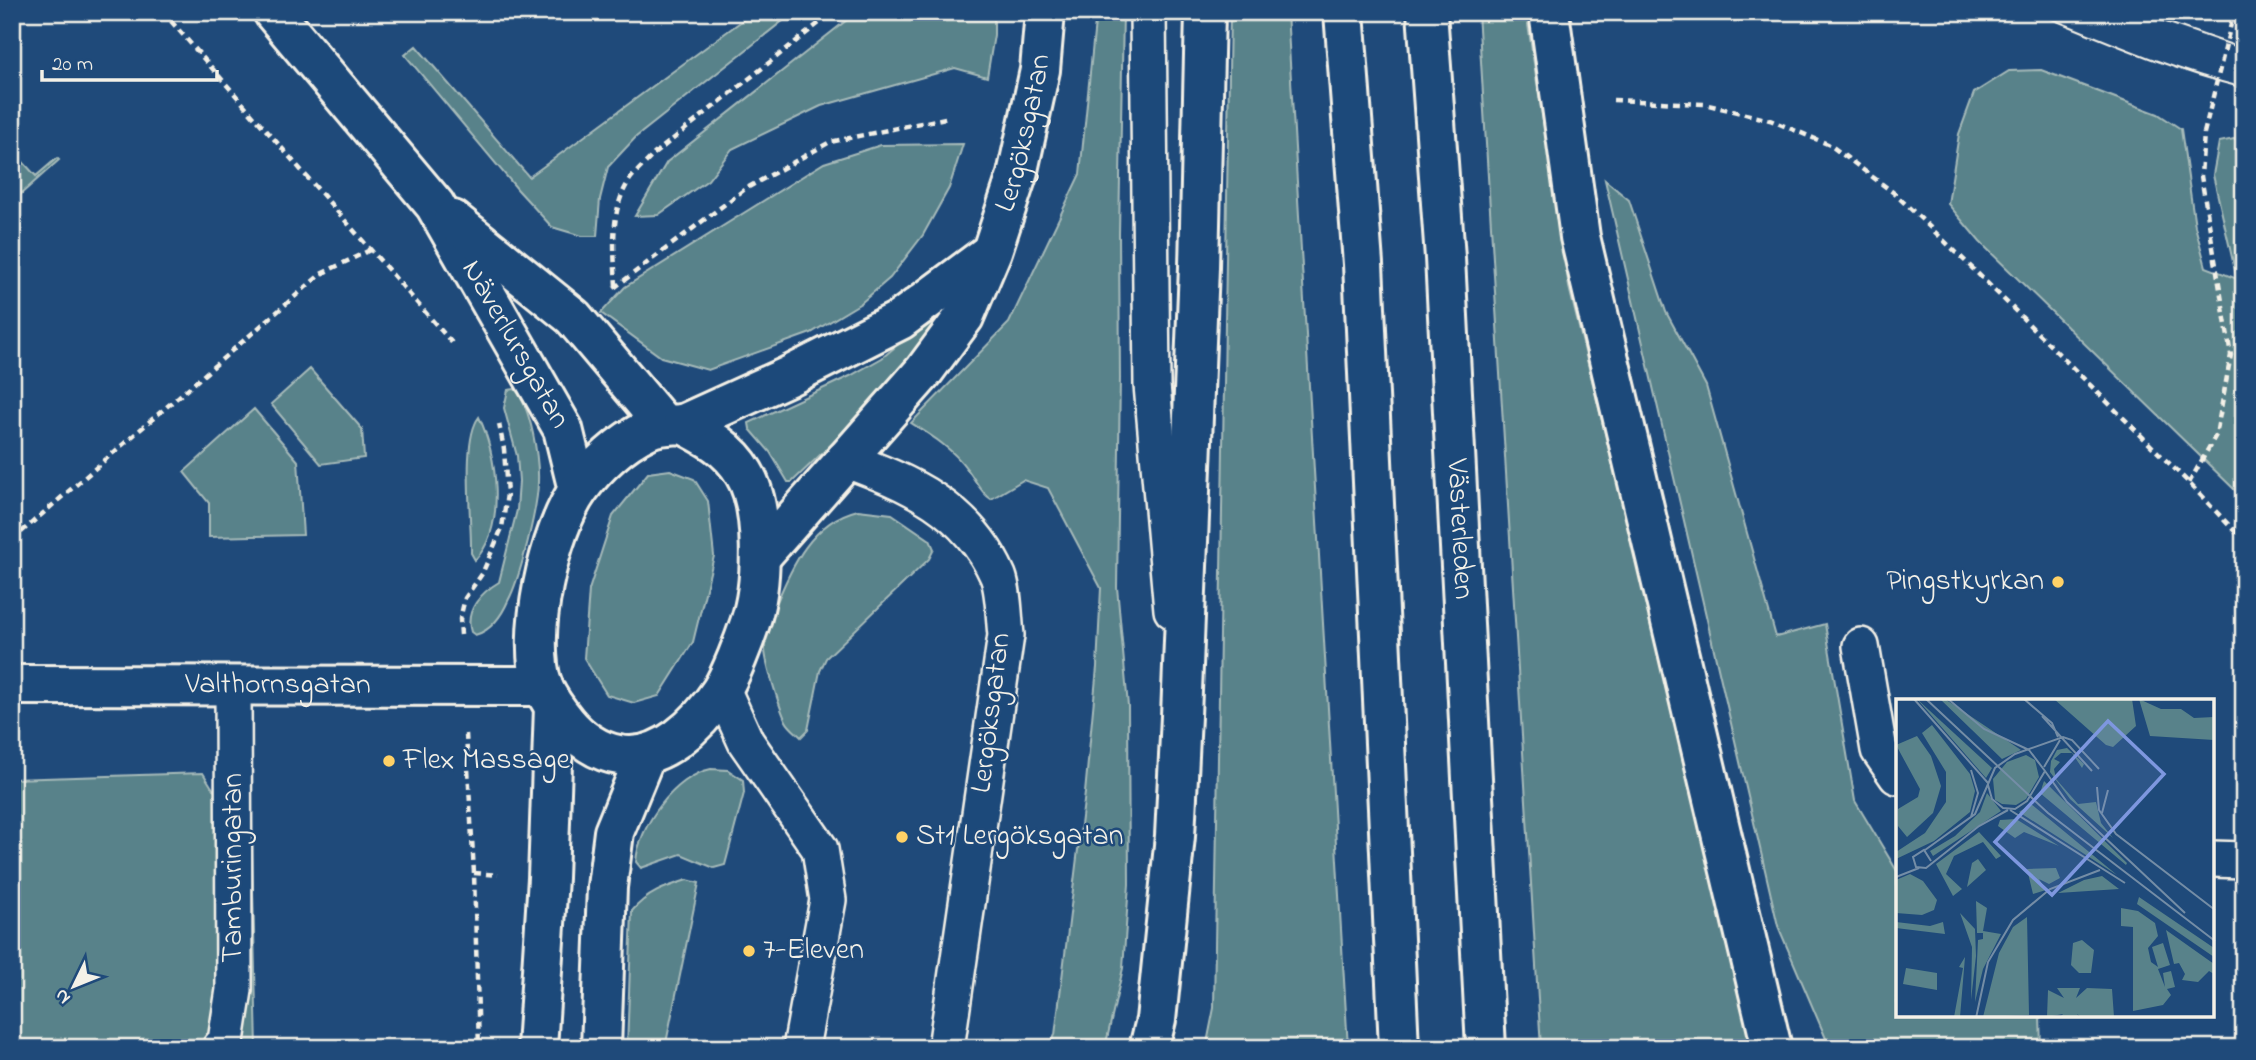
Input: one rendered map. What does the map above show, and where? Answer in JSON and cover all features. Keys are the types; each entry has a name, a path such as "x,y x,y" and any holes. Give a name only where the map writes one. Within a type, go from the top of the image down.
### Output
{"main road":[{"name":"Näverlursgatan","path":"273,12 435,205 563,429 578,490"},
{"name":"Lergöksgatan","path":"761,556 924,371 964,317 992,251 1017,175 1040,70 1045,12"},
{"path":"1149,1048 1156,1020 1174,850 1199,267 1205,12"},
{"path":"1343,12 1363,264 1399,1036"},
{"name":"Västerleden","path":"1427,12 1445,258 1485,1033"},
{"path":"1549,12 1580,237 1772,1048"},
{"name":"Näverlursgatan","path":"435,205 573,317 673,425"},
{"name":"Lergöksgatan","path":"548,696 537,650 537,614 557,534 578,490 602,463 648,429 673,425 789,376 900,320 992,251"},
{"path":"548,696 575,733 597,748 620,756 646,754 673,742 698,720 722,690 751,621 761,556 754,497 745,474 730,453 714,439 673,425"},
{"name":"Valthornsgatan","path":"12,685 463,685 548,696"},
{"path":"537,1048 548,878 548,696"},
{"path":"601,1048 607,887 614,832 646,754"}],"lane":[{"path":"1148,12 1153,385 1181,716"},
{"name":"Lergöksgatan","path":"844,459 899,479 943,505 971,531 999,578 1006,635 946,1048"},
{"path":"1861,646 1879,750 1896,775"},
{"name":"Tamburingatan","path":"219,1048 226,1041 234,990 233,685"},
{"path":"722,690 746,742 820,849 828,900 802,1048"},
{"path":"2214,859 2244,860"}],"path":[{"path":"163,12 460,352"},
{"path":"833,12 654,154 631,179 617,206 614,242 616,287 745,189 830,142 950,117"},
{"path":"2189,483 2216,435 2231,355 2202,176 2204,133 2234,12"},
{"path":"1613,100 1704,104 1770,120 1830,145 1894,193 2189,483 2244,541"},
{"path":"12,540 321,274 370,250"},
{"path":"479,1048 474,873 460,619 465,598 482,574 502,528 507,494 499,423"}],"green space":[{"path":"754,12 794,12 636,137 608,167 600,199 597,236 582,236 552,227 405,55 416,46 529,177"},
{"path":"857,12 994,12 994,35 987,77 955,68 821,106 732,149 708,180 658,215 635,216 667,162"},
{"path":"1096,12 1123,12 1117,587 1128,706 1129,884 1123,968 1105,1048 1048,1048 1055,1035 1085,793 1097,667 1101,588 1048,488 1023,480 991,499 955,455 911,423 1009,323 1080,174"},
{"path":"1230,12 1287,12 1348,1048 1206,1048 1214,1008"},
{"path":"1478,12 1526,12 1569,287 1757,1048 1541,1048"},
{"path":"2041,70 2158,114 2181,129 2195,226 2206,267 2237,279 2213,175 2219,142 2244,137 2244,487 2236,491 1980,242 1948,204 1959,134 1974,93 2009,71"},
{"path":"963,144 949,188 923,235 890,278 861,303 811,333 708,370 661,357 601,313 625,287 824,163 881,145"},
{"path":"12,150 36,176 57,158 59,160 12,202"},
{"path":"1605,180 1629,200 1666,312 1706,386 1776,637 1825,624 1855,801 1896,869 1896,1018 2040,1018 2041,1048 1830,1048 1778,926"},
{"path":"956,296 898,380 792,482 788,482 770,452 750,429 749,423 850,376 882,358"},
{"path":"310,369 362,429 364,458 321,464 271,404"},
{"path":"515,389 530,420 535,447 538,482 535,508 523,560 506,606 491,626 475,635 469,624 472,609 486,591 499,582 517,510 517,456 504,408 508,390"},
{"path":"254,409 298,461 303,535 209,537 209,503 184,472"},
{"path":"479,417 490,450 496,490 492,529 475,560 471,553 469,461 470,443"},
{"path":"670,470 694,479 708,501 714,556 693,642 659,696 634,703 607,695 584,658 589,590 613,516 648,473"},
{"path":"858,510 892,514 930,540 934,549 929,559 826,658 820,671 808,730 801,737 783,715 766,655 767,633 781,592 805,548 828,524"},
{"path":"711,769 728,770 743,780 744,793 725,865 714,868 681,854 641,868 636,862 638,848 651,819 672,792 684,782"},
{"path":"203,773 252,852 257,1048 12,1048 12,779"},
{"path":"687,880 699,883 665,1048 627,1048 632,911 650,895"}],"tram line":[{"path":"2035,12 2164,63 2244,88"},
{"path":"2137,12 2244,49"}],"place":[{"name":"Pingstkyrkan","path":"2058,582"},
{"name":"Flex Massage","path":"389,761"},
{"name":"St1 Lergöksgatan","path":"902,837"},
{"name":"7-Eleven","path":"749,951"}]}
